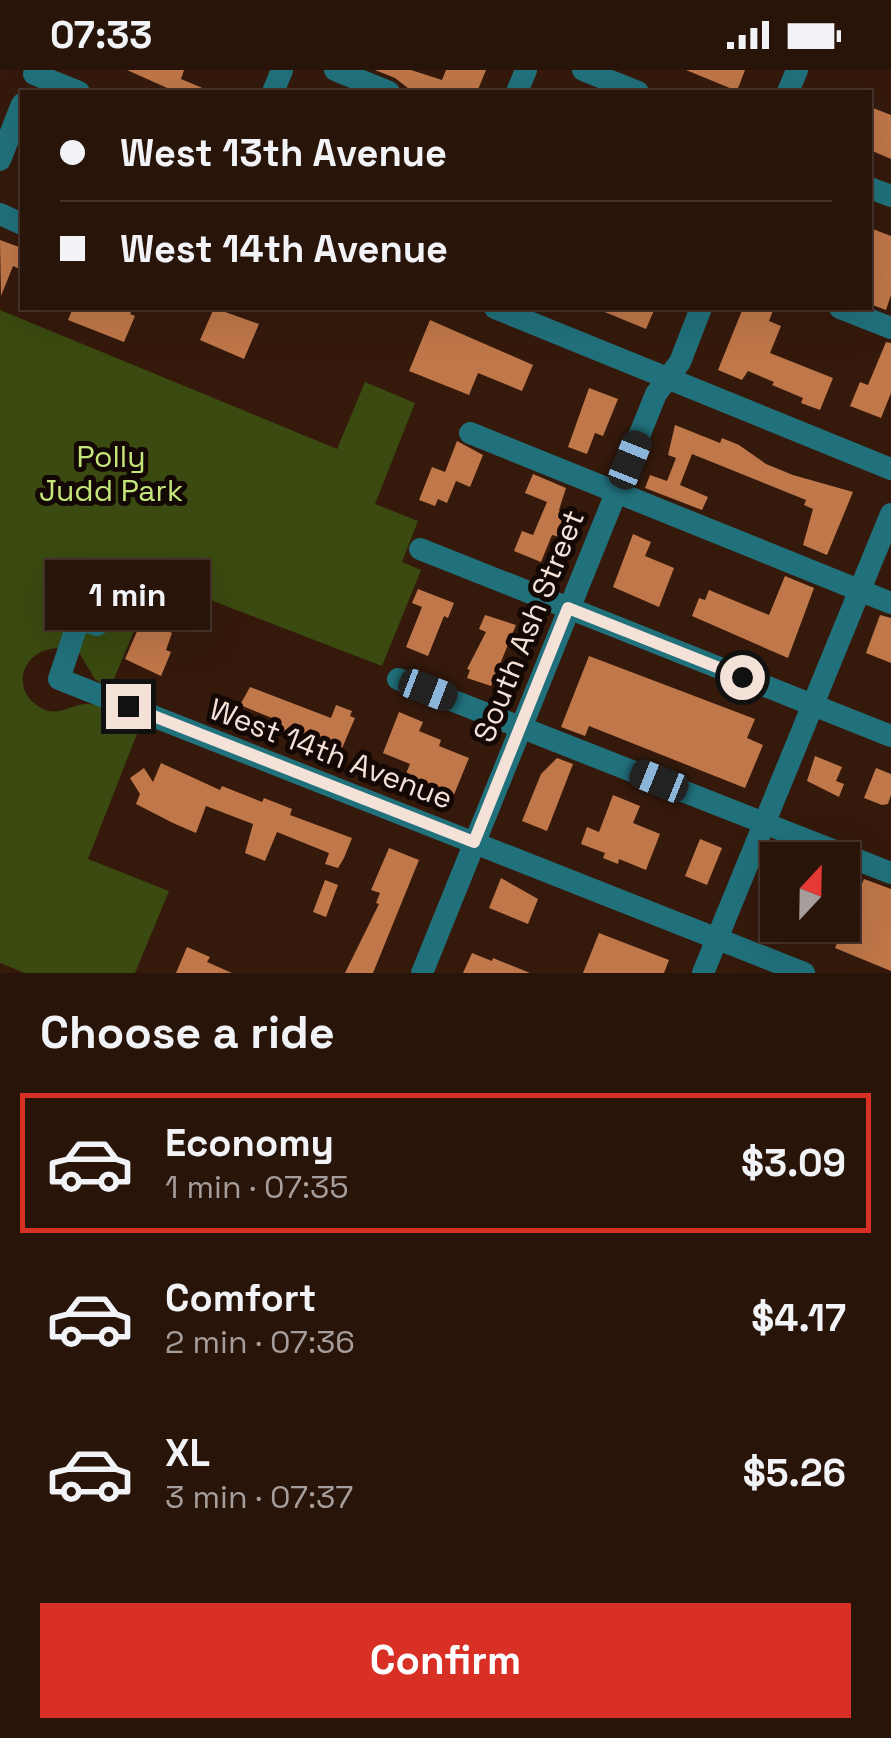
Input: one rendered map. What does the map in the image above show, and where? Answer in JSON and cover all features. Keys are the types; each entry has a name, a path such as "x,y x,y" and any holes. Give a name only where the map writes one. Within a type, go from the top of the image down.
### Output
{"street":[{"path":"335,70 384,90"},
{"path":"583,70 633,90"},
{"path":"32,79 72,90"},
{"path":"0,160 20,109"},
{"path":"499,310 891,469"},
{"name":"South Ash Street","path":"422,973 656,394 669,380 701,310"},
{"path":"845,310 891,328"},
{"path":"470,433 891,603"},
{"path":"704,973 891,514"},
{"path":"420,549 891,736"},
{"name":"West 14th Avenue","path":"97,626 79,618 59,679 804,973"},
{"path":"398,679 891,873"}],"green space":[{"name":"Polly Judd Park","path":"0,310 337,449 365,382 415,403 375,504 418,521 402,562 421,570 382,666 156,579 110,688 95,679 78,651 45,650 26,666 24,689 43,709 55,711 89,704 142,721 88,859 169,891 135,973 25,973 0,963"}],"building":[{"path":"127,70 184,70 181,79 207,90 172,90"},
{"path":"375,70 411,70 442,80 446,70 486,70 478,90 410,90"},
{"path":"686,70 745,70 735,90"},
{"path":"873,108 891,115 891,159 872,151"},
{"path":"872,229 891,236 891,295 886,310 872,305"},
{"path":"0,240 20,247 20,269 13,266 1,296"},
{"path":"72,310 132,310 130,314 135,316 124,342 68,320"},
{"path":"213,310 259,324 244,359 200,340"},
{"path":"600,310 654,310 646,329"},
{"path":"742,310 773,310 769,321 781,326 770,353 833,378 820,410 748,371 742,380 718,370"},
{"path":"430,320 533,365 522,391 478,373 469,395 409,371"},
{"path":"886,342 891,343 891,393 881,418 850,406 860,382 868,385"},
{"path":"589,388 618,399 603,436 595,433 587,454 568,447"},
{"path":"675,425 720,443 722,438 739,445 766,464 793,475 853,492 827,555 803,545 813,509 804,505 806,500 692,454 680,485 708,497 702,510 645,488 650,475 667,481 676,458 668,455"},
{"path":"457,441 483,455 470,487 456,481 447,503 438,499 435,506 419,500 432,467 445,472"},
{"path":"533,474 566,488 559,510 572,518 564,538 552,535 541,562 514,551 522,531 533,535 547,502 525,493"},
{"path":"633,534 651,542 645,556 674,568 659,607 613,587"},
{"path":"785,576 814,588 788,658 692,616 699,598 705,600 709,590 769,615"},
{"path":"418,589 454,603 448,618 444,616 428,656 406,647 422,607 412,603"},
{"path":"485,615 516,625 491,686 467,678 467,669 486,632 479,629"},
{"path":"880,615 891,618 891,663 866,653"},
{"path":"142,620 172,633 166,650 171,652 161,676 125,659"},
{"path":"589,656 755,719 747,738 763,745 745,788 589,726 585,736 561,727"},
{"path":"250,687 331,718 336,705 352,711 350,716 355,718 340,753 268,728 272,718 240,705"},
{"path":"399,712 423,722 419,731 441,740 439,746 469,758 453,797 405,776 410,764 383,753"},
{"path":"815,756 842,767 836,781 844,784 839,797 807,781"},
{"path":"557,758 573,764 547,831 522,821 541,774"},
{"path":"161,763 220,790 222,786 262,802 264,798 292,809 290,815 352,838 344,858 338,868 325,864 329,853 277,832 265,861 245,853 253,824 206,806 196,833 136,804 140,794 130,778 144,768 153,782"},
{"path":"876,768 891,774 888,804 864,798"},
{"path":"613,795 640,806 633,823 660,834 646,870 619,859 618,864 603,858 605,853 581,844 587,827 599,832"},
{"path":"700,839 722,848 707,885 685,876"},
{"path":"389,848 419,860 373,973 345,973 379,904 376,903 380,893 371,890"},
{"path":"501,878 538,899 528,924 489,908"},
{"path":"864,879 891,889 891,971 835,948 838,942 860,942 860,889"},
{"path":"325,880 338,885 326,917 313,912"},
{"path":"599,933 669,960 664,973 583,973"},
{"path":"187,947 210,957 207,962 232,973 176,973"},
{"path":"472,953 492,961 493,958 530,973 463,973"}],"route":[{"path":"128,706 474,842 568,608 742,677"}]}
